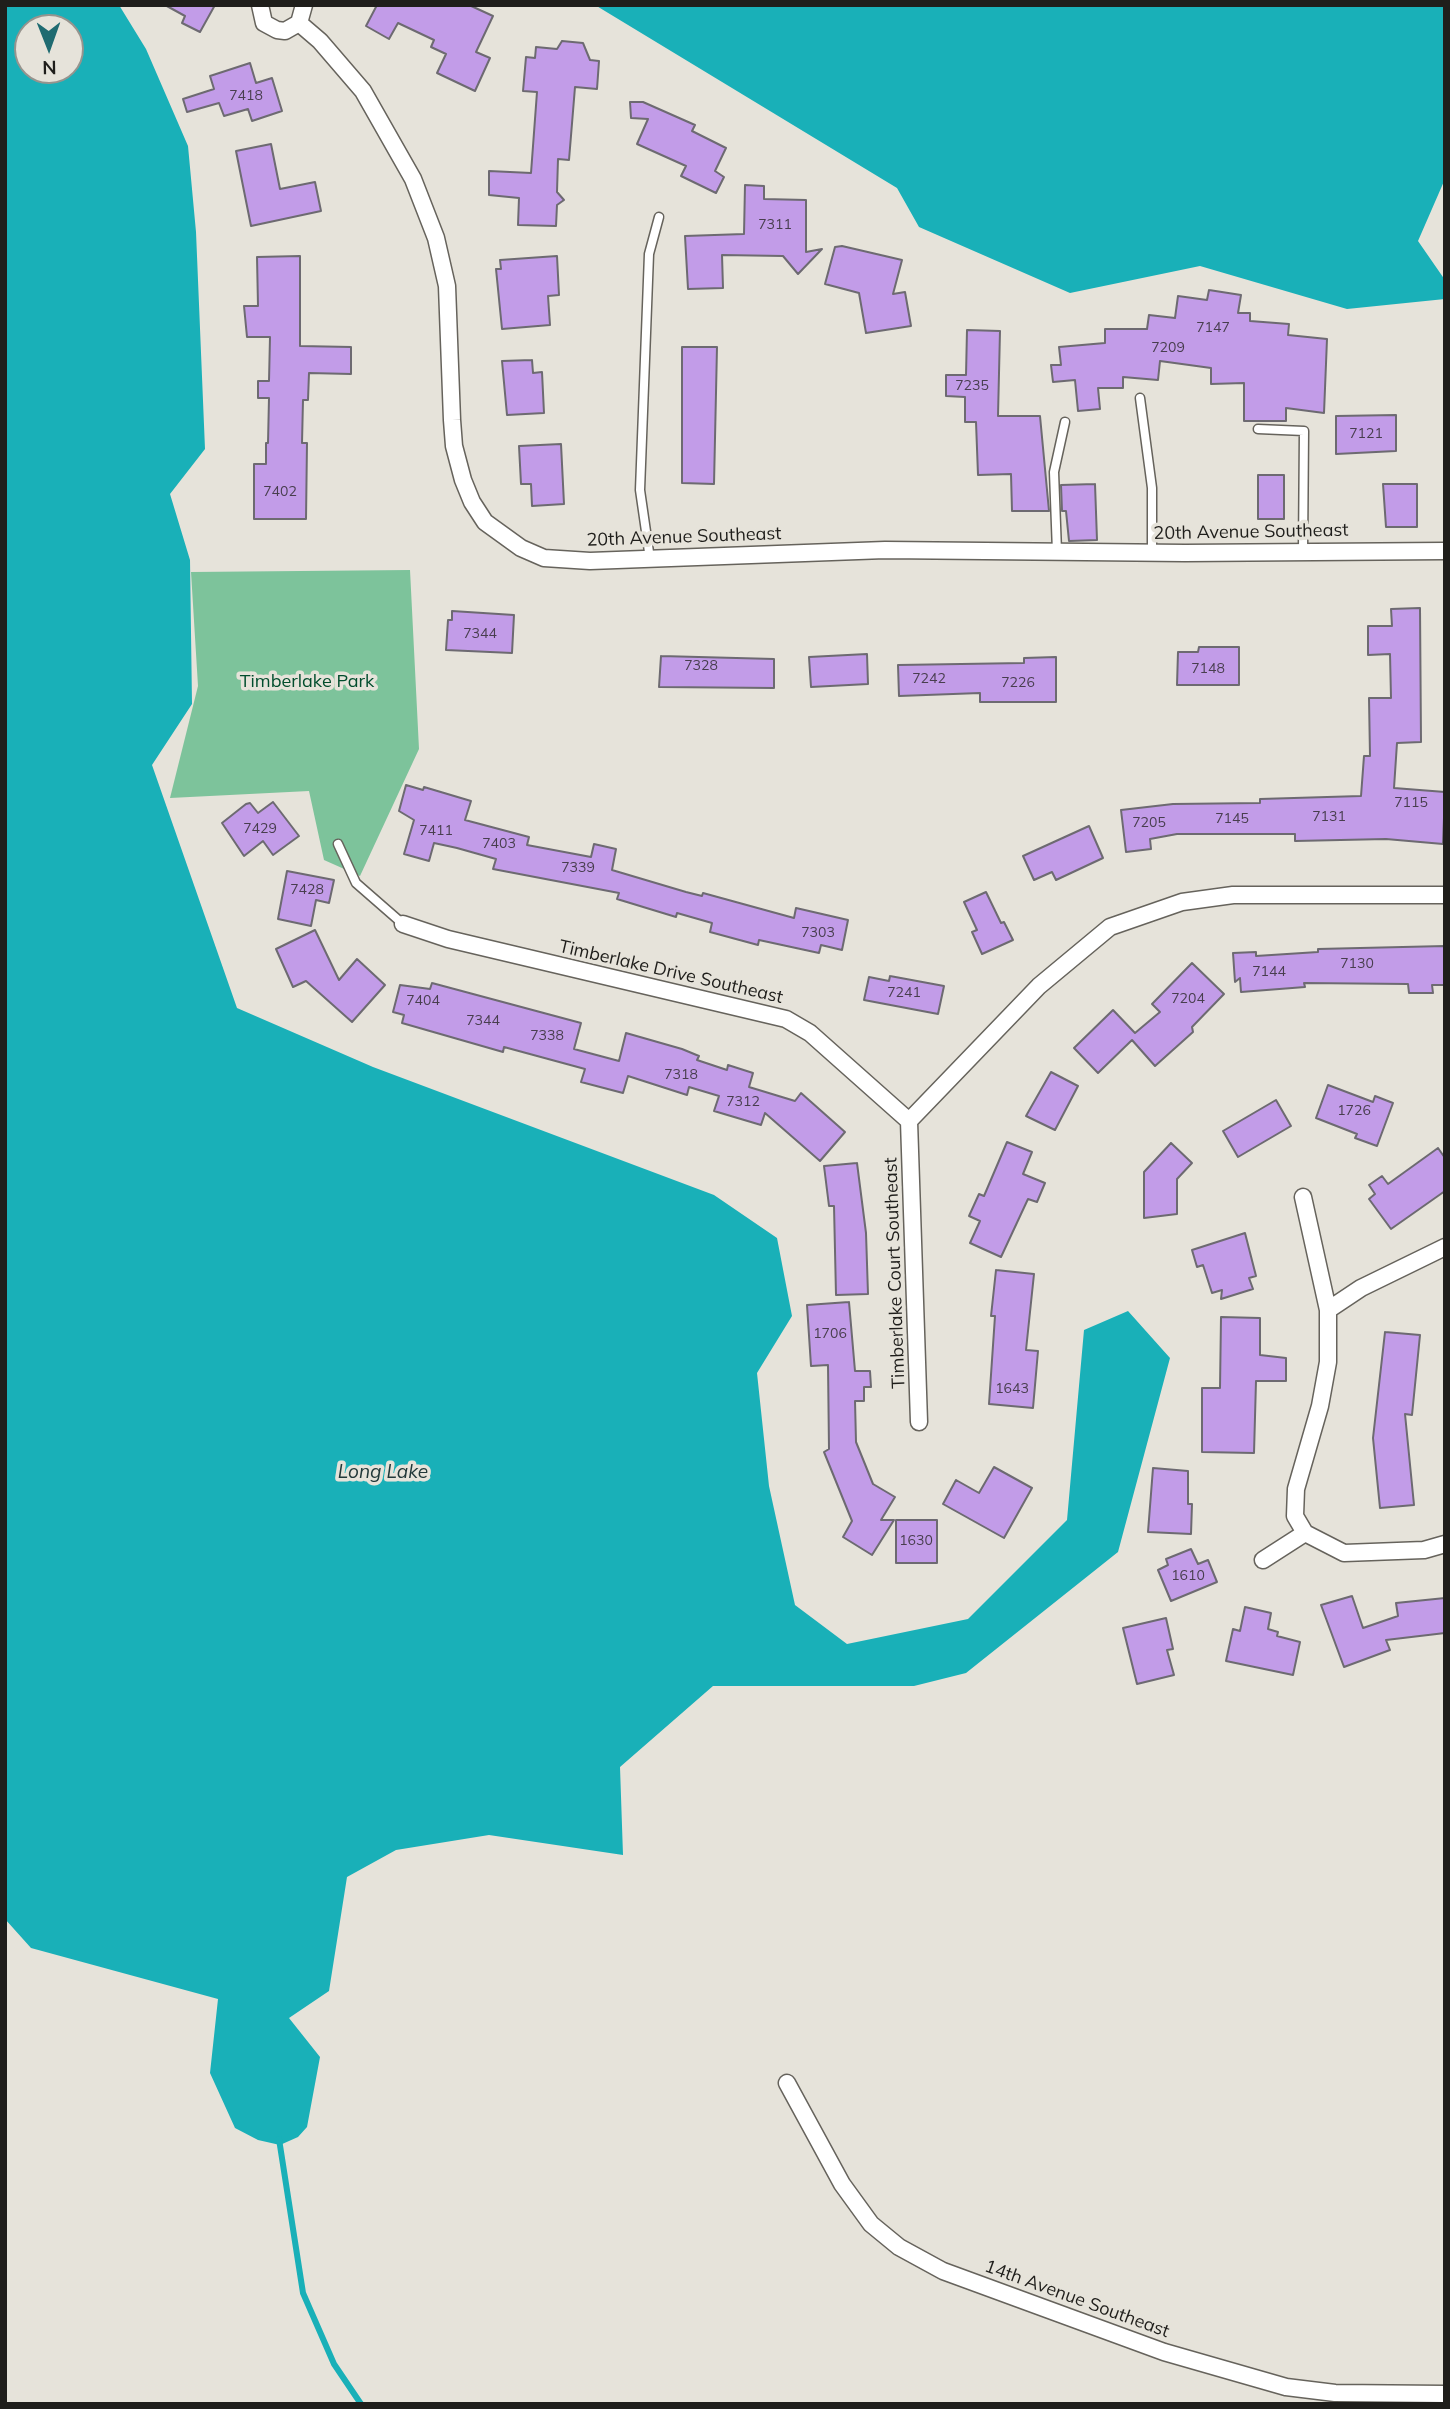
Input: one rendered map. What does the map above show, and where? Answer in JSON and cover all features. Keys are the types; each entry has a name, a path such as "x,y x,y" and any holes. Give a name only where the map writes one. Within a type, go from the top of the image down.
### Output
{"street":[{"path":"260,5 260,15 270,27 285,31 299,23 304,5"},
{"name":"20th Avenue Southeast","path":"299,23 320,41 363,91 413,179 436,238 447,286 454,446 472,502 485,522 498,534 544,558 590,561 885,550 1152,553 1445,551"},
{"path":"909,1121 1038,986 1110,927 1182,902 1233,895 1445,895"},
{"name":"Timberlake Drive Southeast","path":"402,924 448,939 786,1020 810,1033 909,1121"},
{"name":"Timberlake Court Southeast","path":"909,1121 919,1422"},
{"path":"1303,1198 1328,1310 1328,1362 1320,1406 1296,1489 1295,1516 1305,1533 1344,1553 1424,1550 1445,1544"},
{"path":"1328,1310 1361,1288 1445,1247"},
{"path":"1262,1560 1305,1533"},
{"name":"14th Avenue Southeast","path":"787,2082 842,2184 871,2224 899,2247 943,2271 1164,2352 1301,2396 1335,2393 1445,2394"}],"lane":[{"path":"650,559 640,490 649,254 659,217"},
{"path":"1140,398 1152,488 1152,553"},
{"path":"1057,552 1054,471 1065,422"},
{"path":"1258,429 1304,431 1303,551"},
{"path":"338,844 356,883 402,924"}],"green space":[{"name":"Timberlake Park","path":"410,570 419,749 360,876 324,860 309,791 170,798 198,686 191,572"}],"water":[{"name":"Long Lake","path":"5,5 119,5 146,49 188,146 196,232 205,449 170,494 190,560 192,704 152,765 237,1008 373,1067 714,1195 777,1238 792,1316 757,1373 769,1486 795,1605 847,1644 968,1619 1067,1520 1084,1330 1128,1311 1170,1358 1118,1552 966,1673 914,1686 713,1686 620,1767 623,1855 489,1835 396,1850 347,1877 329,1991 289,2018 320,2057 307,2127 298,2137 280,2145 258,2140 235,2128 210,2073 218,1999 31,1948 5,1919"},
{"path":"595,5 1445,5 1445,179 1418,241 1445,280 1445,299 1347,309 1200,266 1070,293 919,227 897,188"}],"building":[{"path":"165,5 215,5 200,32 182,23 185,16"},
{"path":"377,5 469,5 493,16 476,52 490,58 475,91 437,73 446,54 431,47 434,40 398,23 389,39 366,26"},
{"path":"562,41 583,43 590,60 599,61 597,89 575,87 569,160 558,159 557,192 564,200 557,205 556,226 518,225 519,198 489,195 489,171 531,173 537,92 523,91 526,57 535,58 536,47 557,49"},
{"path":"250,63 256,83 272,78 282,111 252,121 248,109 224,116 219,103 187,112 183,99 214,89 210,76"},
{"path":"630,102 643,102 695,125 692,131 726,148 715,171 724,177 716,193 681,176 686,166 637,144 648,119 631,118"},
{"path":"271,144 280,189 315,182 321,211 251,226 236,151"},
{"path":"745,185 764,186 764,199 806,200 806,252 822,249 798,274 783,256 722,255 723,288 688,289 685,236 744,234"},
{"path":"842,246 902,260 893,294 905,292 911,326 866,333 859,293 825,284 835,247"},
{"path":"300,256 300,346 351,347 351,374 309,373 308,400 303,400 302,443 307,443 306,519 254,519 254,464 266,464 268,443 269,398 258,398 258,381 269,381 270,337 247,337 244,306 258,306 257,257"},
{"path":"557,256 559,295 548,296 550,325 502,329 496,269 501,269 500,260"},
{"path":"1209,290 1241,295 1238,313 1250,313 1250,321 1289,324 1288,335 1327,339 1324,413 1286,408 1286,421 1244,421 1244,383 1211,384 1211,368 1160,361 1158,380 1123,377 1123,388 1098,388 1100,409 1078,411 1075,380 1053,382 1051,365 1061,365 1059,347 1105,343 1105,329 1147,329 1149,315 1175,318 1178,296 1207,300"},
{"path":"967,330 1000,331 998,416 1040,416 1049,511 1012,511 1011,474 978,475 976,422 965,422 965,397 946,396 946,375 966,375"},
{"path":"682,347 717,347 714,484 682,483"},
{"path":"532,360 533,373 542,372 544,413 507,415 502,361"},
{"path":"1396,415 1396,451 1336,454 1336,416"},
{"path":"561,444 564,504 532,506 531,484 521,484 519,446"},
{"path":"1258,475 1284,475 1284,519 1258,519"},
{"path":"1095,484 1097,540 1069,541 1066,511 1062,511 1061,485"},
{"path":"1383,484 1417,484 1417,527 1386,527"},
{"path":"1420,608 1421,742 1397,743 1394,788 1445,792 1443,844 1386,839 1295,841 1295,834 1177,834 1150,839 1151,849 1126,852 1121,810 1173,804 1260,803 1260,799 1361,796 1364,756 1370,756 1369,698 1391,698 1390,654 1368,655 1368,626 1392,626 1391,609"},
{"path":"452,611 514,615 512,653 446,650 448,620 452,620"},
{"path":"1199,647 1239,647 1239,685 1177,685 1178,652 1198,652"},
{"path":"867,654 868,684 811,687 809,657"},
{"path":"661,656 774,659 774,688 659,687"},
{"path":"1056,657 1056,702 980,702 980,693 899,696 898,665 1024,663 1024,658"},
{"path":"406,785 423,790 424,787 471,801 465,820 529,837 527,845 591,857 594,844 616,849 612,870 686,892 702,896 703,893 794,918 796,908 848,920 842,950 821,945 819,953 759,940 758,945 710,932 712,923 677,913 676,917 617,899 619,893 493,869 496,859 457,848 434,843 429,861 404,854 414,820 399,811"},
{"path":"273,802 299,836 273,855 263,841 244,856 222,823 246,804 250,803 258,813"},
{"path":"1089,826 1103,858 1056,880 1052,872 1034,880 1023,856"},
{"path":"287,871 334,880 329,903 316,900 311,926 278,919"},
{"path":"986,892 1001,923 1004,922 1013,940 982,954 972,932 977,930 964,902"},
{"path":"315,930 339,980 357,959 385,985 352,1022 306,981 293,987 276,949"},
{"path":"1445,946 1445,985 1432,985 1433,993 1409,993 1408,984 1304,983 1305,987 1241,992 1240,978 1235,982 1233,953 1256,952 1256,956 1318,952 1318,949"},
{"path":"1192,963 1224,994 1192,1027 1193,1032 1155,1066 1132,1040 1098,1073 1074,1048 1113,1010 1135,1033 1160,1012 1152,1004"},
{"path":"890,976 944,986 938,1014 864,1000 869,977 889,981"},
{"path":"432,983 581,1023 574,1049 619,1061 626,1033 682,1049 699,1056 697,1060 727,1070 728,1065 753,1073 749,1087 795,1101 801,1093 845,1132 820,1161 765,1113 761,1125 714,1111 719,1096 689,1087 687,1095 628,1076 623,1093 581,1082 585,1069 504,1047 503,1052 402,1023 404,1015 393,1012 400,985 430,989"},
{"path":"1051,1072 1078,1086 1055,1130 1026,1116"},
{"path":"1328,1085 1373,1102 1375,1096 1393,1103 1377,1146 1355,1138 1357,1134 1316,1118"},
{"path":"1276,1100 1291,1126 1238,1157 1223,1131"},
{"path":"1007,1142 1032,1152 1023,1174 1045,1183 1037,1202 1028,1199 1001,1257 970,1243 980,1221 969,1216 979,1194 984,1196"},
{"path":"1171,1143 1192,1163 1177,1179 1177,1214 1144,1218 1144,1172"},
{"path":"1438,1148 1445,1158 1445,1191 1391,1229 1369,1199 1375,1194 1369,1185 1382,1176 1388,1184"},
{"path":"857,1163 866,1233 868,1294 836,1295 834,1206 829,1206 824,1166"},
{"path":"1245,1233 1256,1276 1249,1278 1253,1289 1221,1299 1222,1290 1212,1293 1203,1265 1197,1267 1192,1250"},
{"path":"996,1270 1034,1274 1026,1350 1038,1351 1033,1408 989,1404 995,1316 991,1316"},
{"path":"849,1302 855,1371 870,1371 871,1387 864,1387 864,1401 855,1401 856,1442 873,1484 895,1497 881,1520 894,1520 872,1555 843,1537 852,1521 824,1452 829,1449 828,1365 811,1366 807,1305"},
{"path":"1221,1317 1260,1318 1260,1355 1286,1358 1286,1381 1256,1381 1254,1453 1202,1452 1202,1388 1220,1388"},
{"path":"1385,1332 1420,1335 1412,1415 1405,1414 1414,1505 1380,1508 1373,1438"},
{"path":"994,1467 1032,1488 1004,1538 943,1504 956,1480 979,1493"},
{"path":"1153,1468 1188,1471 1188,1504 1192,1504 1191,1534 1148,1532"},
{"path":"896,1520 937,1520 937,1563 896,1563"},
{"path":"1191,1549 1198,1564 1208,1560 1217,1582 1171,1601 1158,1570 1168,1565 1166,1559"},
{"path":"1352,1596 1363,1628 1398,1616 1396,1603 1445,1598 1445,1633 1386,1640 1390,1650 1344,1667 1321,1605"},
{"path":"1245,1607 1271,1613 1268,1629 1278,1632 1277,1636 1300,1642 1293,1675 1226,1661 1233,1629 1240,1631"},
{"path":"1166,1618 1173,1649 1167,1650 1174,1675 1137,1684 1123,1628"}],"waterway":[{"path":"279,2139 303,2293 334,2364 361,2404"}]}
